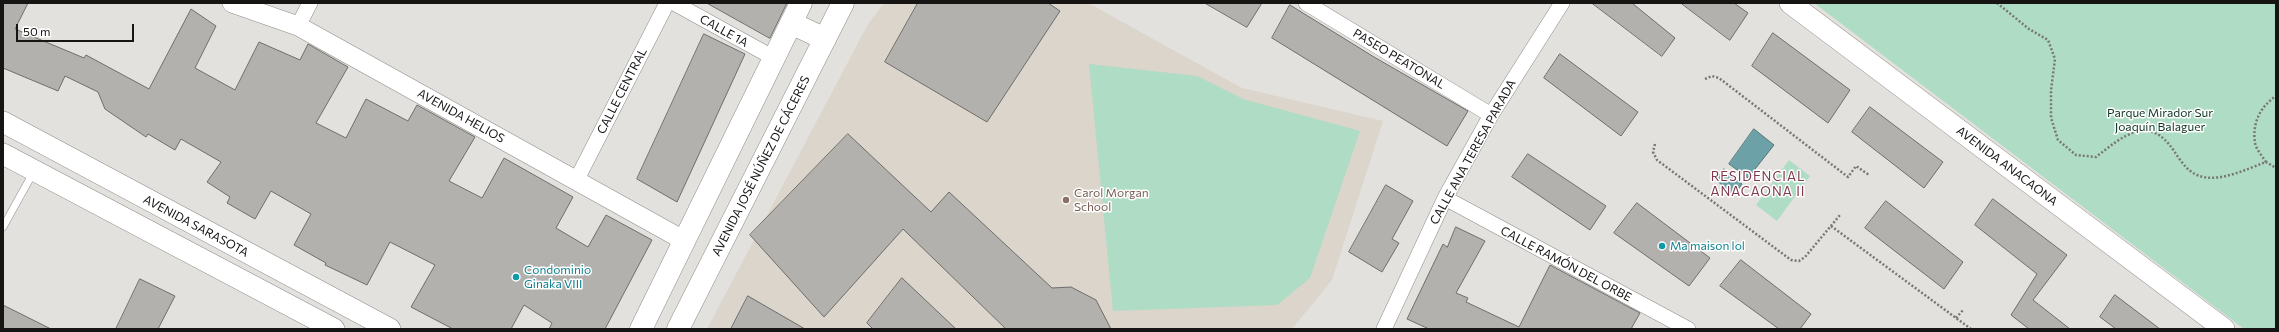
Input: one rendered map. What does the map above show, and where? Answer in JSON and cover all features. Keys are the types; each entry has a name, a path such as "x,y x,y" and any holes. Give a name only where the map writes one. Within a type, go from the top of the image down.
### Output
{"main road":[{"path":"641,329 801,3"},
{"name":"AVENIDA JOSÉ NÚÑEZ DE CÁCERES","path":"678,329 843,3"},
{"path":"792,23 826,36 850,3"},
{"name":"AVENIDA ANACAONA","path":"1790,3 2224,329"},
{"name":"AVENIDA SARASOTA","path":"3,122 390,329"},
{"path":"3,154 325,327"},
{"path":"724,161 754,177"},
{"path":"706,196 738,212"}],"street":[{"name":"AVENIDA HELIOS","path":"232,3 298,26 577,179 685,241"},
{"path":"298,26 310,3"},
{"name":"CALLE CENTRAL","path":"577,179 667,3"},
{"name":"CALLE 1A","path":"674,3 774,58"},
{"name":"PASEO PEATONAL","path":"1306,3 1491,115"},
{"name":"CALLE ANA TERESA PARADA","path":"1384,329 1445,198 1491,115 1562,3"},
{"name":"CALLE RAMÓN DEL ORBE","path":"1445,198 1688,329"},
{"path":"325,327 336,300"}],"lane":[{"path":"3,227 34,170"}],"path":[{"path":"1997,3 2029,29 2048,40 2055,59 2051,90 2051,118 2058,140 2076,155 2096,157 2119,139 2137,131 2160,133 2167,139 2183,164 2198,175 2218,178 2266,162"},
{"path":"1705,79 1712,76 1719,78 1848,177 1856,166 1869,175"},
{"path":"2276,96 2265,103 2255,122 2255,144 2266,162 2276,168"},
{"path":"1655,144 1653,152 1657,160 1791,260 1799,261 1805,257 1840,215"},
{"path":"1831,226 1971,329"},
{"path":"1956,318 1963,310"}],"shaded area":[{"name":"Carol Morgan School","path":"884,3 1088,3 1242,88 1383,121 1332,280 1292,329 707,329 868,24"}],"green space":[{"name":"Parque Mirador Sur Joaquín Balaguer","path":"1814,3 2276,3 2276,329 2244,329"},
{"path":"1089,64 1197,76 1243,99 1360,131 1310,278 1277,305 1113,311"},
{"path":"1789,160 1810,176 1777,221 1756,205"}],"water":[{"path":"1754,129 1774,145 1748,178 1729,164"},
{"path":"1724,169 1742,184 1734,195 1716,180"}],"building":[{"path":"3,3 28,3 15,29 84,58 86,55 149,89 191,9 216,26 195,68 235,90 259,42 300,60 308,44 348,67 316,123 346,138 366,99 408,121 417,105 475,137 449,181 482,198 504,158 573,197 556,228 588,247 606,215 652,240 605,329 549,329 552,323 524,305 511,329 453,329 411,307 435,265 390,242 367,285 325,265 326,263 294,245 311,214 271,191 255,219 227,203 230,197 207,182 221,162 181,139 175,150 148,134 146,137 105,109 98,92 65,76 58,91 3,68"},
{"path":"707,3 787,3 770,38"},
{"path":"918,3 1048,3 1060,11 987,122 885,62"},
{"path":"1205,3 1262,3 1247,27"},
{"path":"1592,3 1632,3 1675,38 1662,56"},
{"path":"1681,3 1734,3 1748,13 1730,40"},
{"path":"1290,5 1374,57 1468,111 1447,146 1272,38"},
{"path":"1773,33 1850,90 1828,123 1752,66"},
{"path":"704,34 745,54 677,202 637,179"},
{"path":"1560,54 1638,112 1621,136 1544,78"},
{"path":"1870,107 1943,162 1924,188 1852,132"},
{"path":"848,134 931,212 949,192 1052,288 1071,287 1096,300 1111,329 1006,329 903,229 824,317 750,235"},
{"path":"1528,154 1606,206 1590,230 1512,177"},
{"path":"1386,185 1413,201 1392,239 1399,243 1382,272 1349,252"},
{"path":"1993,199 2067,255 2033,300 2070,329 2029,329 2011,315 2037,274 1975,225"},
{"path":"1886,201 1963,262 1944,289 1865,228"},
{"name":"Ma maison lol","path":"1637,203 1710,258 1689,286 1614,233"},
{"path":"1456,227 1485,241 1456,293 1468,298 1466,302 1519,327 1550,265 1640,313 1631,329 1429,329 1407,319 1443,244 1447,247"},
{"path":"1741,260 1811,314 1800,329 1779,329 1720,286"},
{"path":"902,278 956,329 873,329 867,323"},
{"path":"140,279 175,296 158,329 116,329"},
{"path":"2115,295 2160,329 2116,329 2100,317"},
{"path":"748,296 805,329 731,329"},
{"path":"3,305 51,329 3,329"}],"place":[{"name":"Carol Morgan School","path":"1066,200"},
{"name":"Ma maison lol","path":"1662,246"},
{"name":"Condominio Ginaka VIII","path":"516,277"}],"district":[{"name":"RESIDENCIAL ANACAONA II","path":"1758,184"}]}
